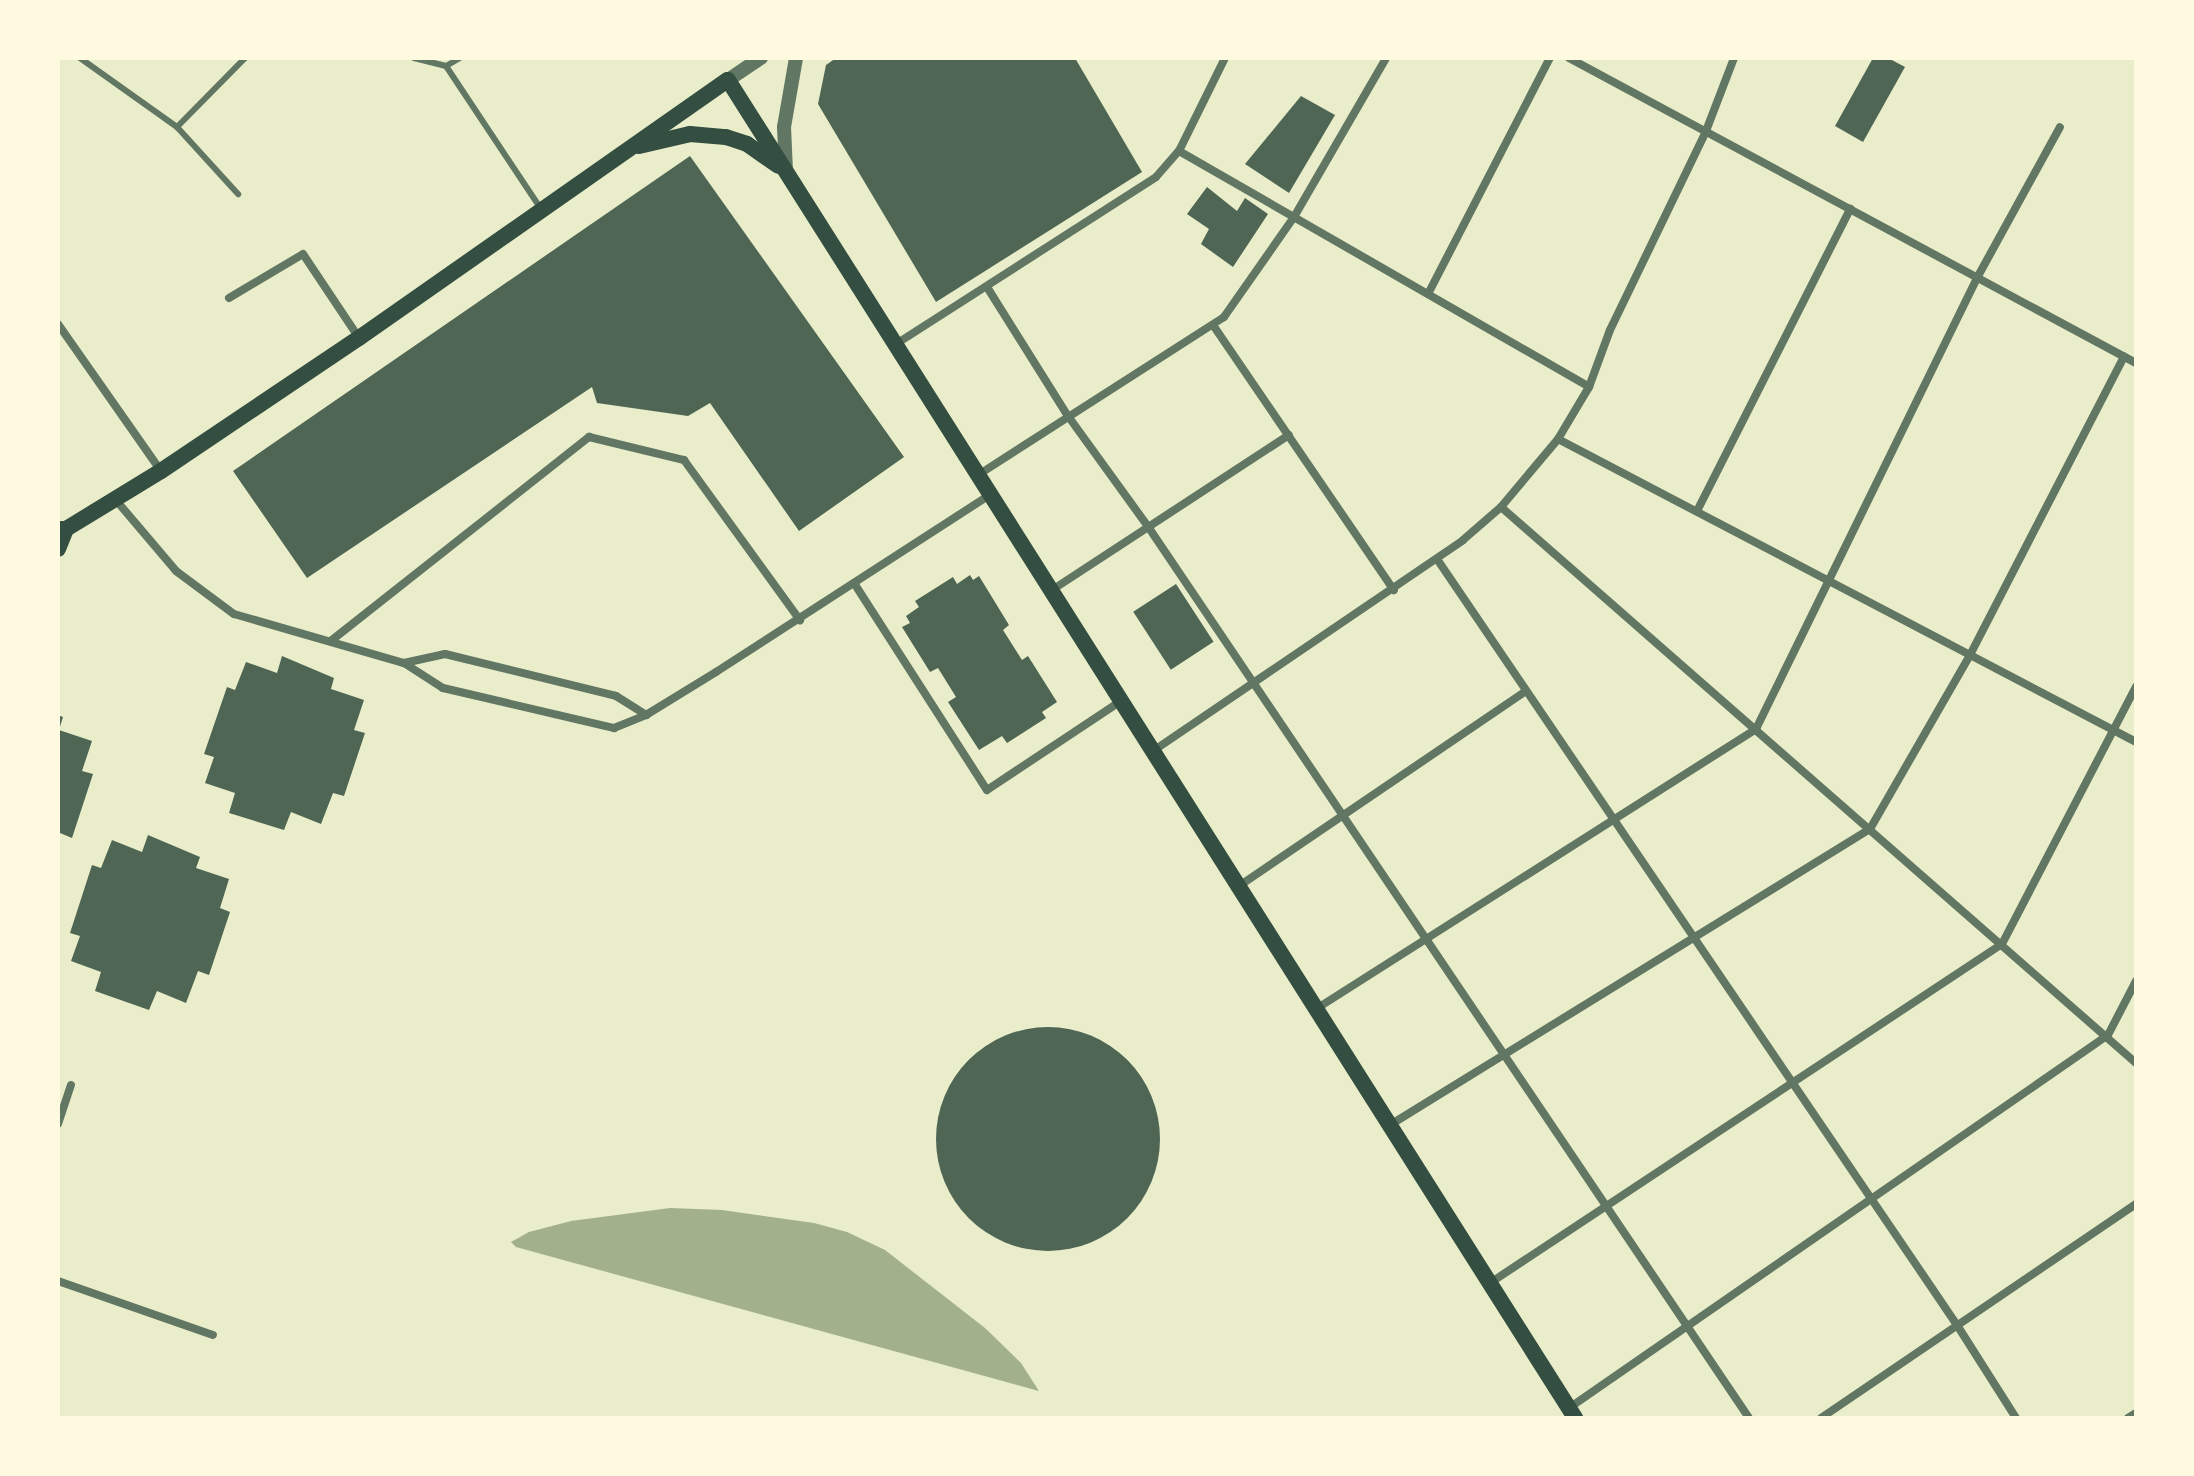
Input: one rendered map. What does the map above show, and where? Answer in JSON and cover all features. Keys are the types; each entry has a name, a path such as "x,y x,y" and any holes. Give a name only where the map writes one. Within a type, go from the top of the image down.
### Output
{"main road":[{"path":"58,549 62,529 161,471 359,338 728,80 1572,1413"},
{"path":"628,148 690,134 726,137 747,144 786,171"}],"street":[{"path":"786,171 784,127 796,58"},
{"path":"896,344 1156,177 1179,151 1225,58"},
{"path":"978,475 1224,317 1294,217 1386,58"},
{"path":"1428,294 1550,58"},
{"path":"1569,58 2136,363"},
{"path":"1153,751 1394,590 1501,507 1558,439 1589,387 1610,330 1706,131 1734,58"},
{"path":"728,80 757,59"},
{"path":"1316,1009 1756,729 1977,278 2060,127"},
{"path":"1179,151 1589,387"},
{"path":"1697,511 1850,209"},
{"path":"229,298 303,254 359,338"},
{"path":"987,287 1068,416 1149,528 1502,1056 1749,1418"},
{"path":"58,324 161,471"},
{"path":"1213,325 1394,590"},
{"path":"1390,1125 1870,829 1970,655 2124,356"},
{"path":"1051,590 1289,435"},
{"path":"332,640 589,437 684,460 800,620"},
{"path":"1558,439 2136,742"},
{"path":"115,498 176,571 234,614 404,663 443,688 614,728 646,715 800,620 991,494"},
{"path":"1501,507 2108,1035 2136,1063"},
{"path":"1437,559 1957,1325 2016,1418"},
{"path":"854,583 987,790 1122,701"},
{"path":"404,663 445,654 616,696 646,715"},
{"path":"1490,1283 2002,944 2136,687"},
{"path":"1239,886 1526,691"},
{"path":"1572,1413 1689,1326 2108,1035 2136,981"},
{"path":"58,1124 71,1085"},
{"path":"1821,1418 2136,1204"},
{"path":"58,1281 213,1335"},
{"path":"2128,1418 2136,1413"}],"lane":[{"path":"80,58 177,127 238,194"},
{"path":"177,127 245,58"},
{"path":"414,58 446,66 541,209"},
{"path":"446,66 460,58"}],"shaded area":[{"path":"670,1208 722,1210 814,1223 847,1232 885,1250 985,1328 1021,1363 1039,1391 516,1247 511,1242 529,1232 571,1221"}],"building":[{"path":"836,58 1075,58 1142,172 936,302 818,104 826,65"},
{"path":"1873,58 1888,58 1905,67 1863,142 1835,126"},
{"path":"1301,96 1335,115 1289,193 1245,164"},
{"path":"690,156 904,457 799,531 710,403 688,416 597,403 592,387 307,578 233,471"},
{"path":"1207,187 1237,211 1245,198 1268,214 1233,267 1201,244 1209,229 1187,214"},
{"path":"970,575 973,580 979,576 1009,625 1003,630 1022,660 1028,656 1057,702 1042,712 1046,718 1007,743 1002,736 979,750 948,702 956,697 938,668 930,672 902,627 910,623 906,616 919,607 915,601 953,577 957,584"},
{"path":"1176,584 1214,642 1171,670 1133,612"},
{"path":"282,656 334,678 331,689 364,700 354,730 365,733 344,796 333,793 321,824 291,812 284,830 229,813 235,793 205,783 214,757 204,754 227,687 235,690 246,662 277,673"},
{"path":"58,715 63,717 59,730 92,741 82,771 93,774 72,838 60,833 58,839"},
{"path":"148,835 200,857 196,868 229,879 220,908 230,912 209,975 198,971 186,1003 157,991 149,1010 95,991 101,972 71,961 80,936 70,933 92,865 101,868 112,840 142,852"},
{"path":"1048,1027 1091,1035 1127,1060 1152,1096 1160,1139 1152,1182 1127,1218 1091,1243 1048,1251 1005,1243 969,1218 944,1182 936,1139 944,1096 969,1060 1005,1035"}]}
